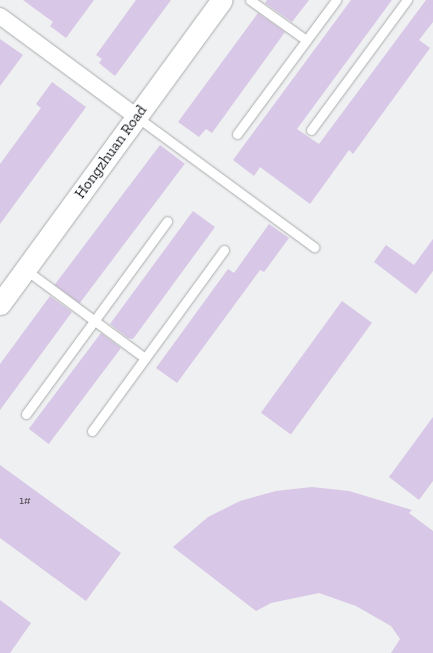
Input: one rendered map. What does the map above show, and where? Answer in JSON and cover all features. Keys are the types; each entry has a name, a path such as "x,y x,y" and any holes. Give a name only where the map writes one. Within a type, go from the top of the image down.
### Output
{"street":[{"name":"Hongzhuan Road","path":"0,304 222,0"},
{"path":"0,16 137,117"}],"lane":[{"path":"250,0 306,40"},
{"path":"237,134 336,0"},
{"path":"311,130 407,0"},
{"path":"137,117 314,247"},
{"path":"26,414 168,221"},
{"path":"92,430 224,250"},
{"path":"25,270 145,358"}],"building":[{"path":"23,0 94,0 66,38 50,26 53,22"},
{"path":"136,0 171,0 115,76 99,63 102,59 96,55"},
{"path":"267,0 309,0 292,22 265,3"},
{"path":"351,0 392,0 297,129 319,144 426,0 433,0 433,22 419,40 430,48 353,154 349,150 310,204 260,167 254,176 233,160"},
{"path":"258,13 285,32 212,133 206,129 199,137 178,122"},
{"path":"0,39 23,55 0,86"},
{"path":"52,82 86,107 0,224 0,164 41,108 36,104"},
{"path":"160,145 185,164 79,303 55,285"},
{"path":"193,211 215,227 133,339 128,338 110,324"},
{"path":"269,224 289,238 264,272 260,270 177,383 156,368 228,269 234,273"},
{"path":"433,239 433,271 416,294 374,262 386,245 414,265"},
{"path":"50,296 72,312 0,410 0,364"},
{"path":"342,301 372,323 291,434 261,413"},
{"path":"101,333 121,348 49,444 29,429"},
{"path":"433,417 433,481 419,500 389,477"},
{"path":"0,465 121,553 86,601 0,538"},
{"path":"312,487 349,491 412,510 409,513 433,531 433,653 391,653 400,639 391,626 356,606 319,593 271,603 256,611 173,547 208,517 240,501 276,491"},
{"path":"0,600 31,623 10,653 0,653"}]}
